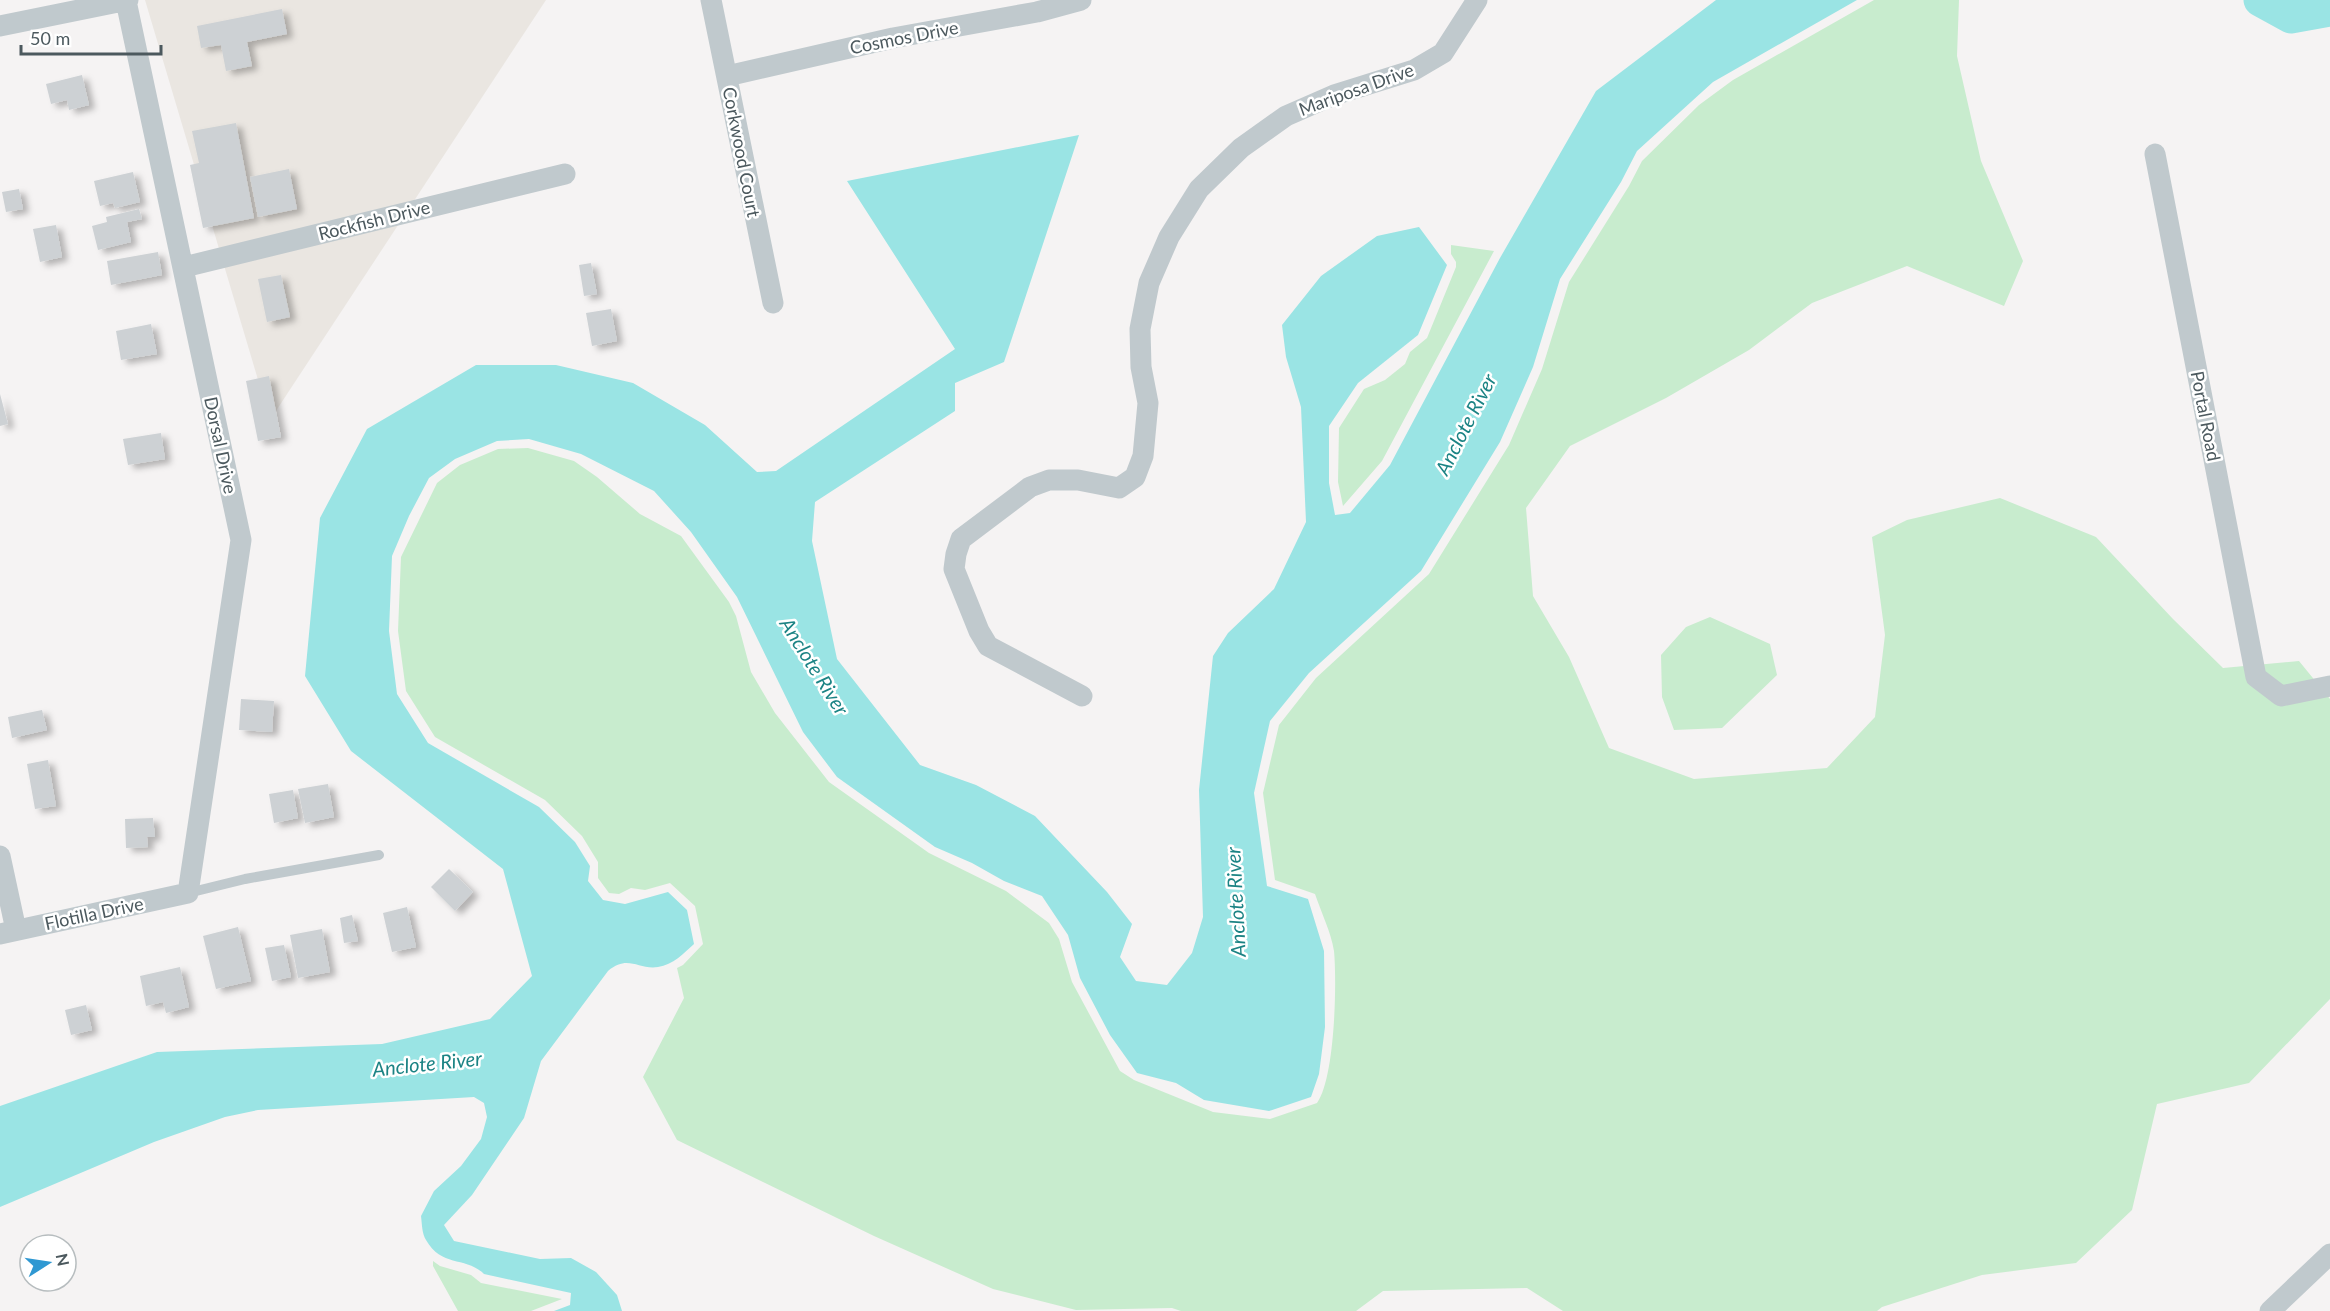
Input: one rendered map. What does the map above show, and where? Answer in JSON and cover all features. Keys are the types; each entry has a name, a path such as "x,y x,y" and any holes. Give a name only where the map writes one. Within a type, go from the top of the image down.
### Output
{"street":[{"path":"0,26 67,6 127,0"},
{"name":"Dorsal Drive","path":"127,0 241,540 188,893"},
{"name":"Corkwood Court","path":"711,0 773,303"},
{"name":"Cosmos Drive","path":"727,76 1035,6 1082,0"},
{"name":"Mariposa Drive","path":"1082,696 988,646 978,631 954,569 961,539 1012,499 1030,487 1049,480 1078,480 1119,488 1135,477 1143,456 1148,404 1141,367 1140,329 1149,283 1169,237 1199,189 1241,148 1286,116 1334,95 1414,70 1443,53 1477,0"},
{"name":"Portal Road","path":"2155,154 2256,677 2281,696 2330,686"},
{"name":"Rockfish Drive","path":"184,267 565,174"},
{"path":"0,856 8,932"},
{"name":"Flotilla Drive","path":"8,932 188,893"},
{"path":"2270,1311 2330,1254"}],"lane":[{"path":"188,893 245,879 379,855"}],"shaded area":[{"path":"145,0 546,0 270,420"}],"green space":[{"path":"1874,0 1959,0 1957,56 1981,161 2023,261 2004,306 1907,266 1812,303 1749,350 1666,398 1570,446 1526,508 1533,596 1569,657 1609,748 1694,779 1827,768 1875,717 1885,635 1872,537 1907,520 2000,498 2096,537 2223,668 2299,661 2330,699 2330,999 2249,1083 2157,1104 2132,1210 2076,1263 1982,1275 1882,1307 1877,1311 1563,1311 1527,1288 1383,1291 1356,1311 1181,1311 1172,1308 1076,1310 993,1289 874,1236 677,1140 643,1077 684,998 677,968 683,965 703,944 695,906 670,883 645,890 631,888 619,894 609,893 598,878 598,862 582,836 545,800 435,737 406,691 398,631 401,557 437,483 460,465 498,449 528,448 574,461 597,477 640,514 681,536 729,602 736,616 751,672 775,713 829,782 929,853 1006,891 1049,923 1059,939 1072,982 1120,1071 1134,1080 1213,1112 1270,1119 1317,1103 1328,1073 1335,1007 1333,944 1315,894 1275,880 1263,793 1279,725 1316,678 1429,574 1509,445 1542,369 1569,282 1642,161 1699,105 1733,80"},
{"path":"1451,245 1494,251 1382,461 1343,506 1338,482 1339,428 1364,389 1385,380 1405,364 1410,352 1427,338 1456,267 1451,254"},
{"path":"1710,617 1770,644 1777,675 1722,728 1674,730 1662,697 1661,655 1686,627"},
{"path":"433,1261 440,1266 471,1275 481,1283 562,1299 531,1311 458,1311 433,1266"}],"water":[{"path":"1716,0 1857,0 1713,82 1637,151 1621,182 1560,279 1533,367 1500,442 1421,571 1309,673 1270,721 1254,793 1267,886 1308,899 1324,951 1325,1027 1319,1074 1311,1097 1269,1111 1204,1100 1176,1083 1137,1073 1110,1035 1080,978 1068,935 1042,896 1004,881 972,863 935,847 837,777 803,732 737,597 691,532 654,491 581,454 529,439 497,441 455,459 429,478 392,556 389,631 397,694 428,743 539,807 575,842 590,866 588,881 603,900 625,904 668,892 687,910 694,944 678,958 663,966 651,967 627,963 615,966 608,971 541,1061 524,1118 472,1195 444,1225 454,1241 540,1259 571,1258 596,1272 617,1295 622,1311 554,1311 570,1305 571,1293 484,1274 470,1265 439,1255 432,1249 423,1232 421,1216 434,1191 461,1166 481,1139 487,1117 484,1103 474,1097 258,1110 225,1117 154,1142 0,1207 0,1106 157,1052 382,1044 490,1019 532,976 503,869 351,751 305,676 320,518 367,429 476,365 556,365 633,383 705,425 757,472 776,471 955,349 847,181 1079,135 1004,362 955,383 955,411 815,502 812,541 837,659 920,765 976,785 1035,816 1107,892 1132,924 1120,957 1136,981 1167,985 1192,953 1203,917 1199,790 1213,656 1228,633 1274,589 1306,522 1301,407 1286,357 1282,325 1321,276 1377,236 1419,227 1447,265 1418,335 1358,383 1329,426 1329,483 1335,515 1350,513 1390,465 1500,258 1596,91"}],"building":[{"path":"282,9 287,34 247,42 252,66 226,71 221,45 201,48 197,26"},
{"path":"82,75 89,105 69,110 67,100 51,104 46,84"},
{"path":"236,123 254,218 203,228 190,165 199,163 192,131"},
{"path":"289,169 297,209 258,217 250,177"},
{"path":"133,172 140,202 115,208 113,203 100,206 94,181"},
{"path":"19,189 23,209 6,212 2,192"},
{"path":"139,209 142,219 127,222 131,242 98,250 92,226 107,222 106,217"},
{"path":"56,225 62,257 40,262 33,229"},
{"path":"158,252 162,275 111,285 107,261"},
{"path":"591,263 597,294 584,296 579,265"},
{"path":"281,275 290,317 267,322 258,279"},
{"path":"611,309 617,341 592,346 586,313"},
{"path":"151,324 157,354 121,360 116,331"},
{"path":"269,376 281,437 258,441 246,381"},
{"path":"0,394 8,424 0,426"},
{"path":"161,433 165,459 128,465 123,439"},
{"path":"241,699 274,701 272,732 239,730"},
{"path":"42,710 47,730 12,738 8,717"},
{"path":"48,760 56,806 35,809 27,764"},
{"path":"328,784 334,817 305,823 298,789"},
{"path":"293,790 298,818 274,823 269,794"},
{"path":"153,818 155,837 147,837 148,847 126,848 125,819"},
{"path":"449,869 473,892 455,911 431,887"},
{"path":"407,907 416,947 392,952 383,913"},
{"path":"352,915 358,941 344,943 340,918"},
{"path":"238,927 251,981 216,989 203,936"},
{"path":"322,929 330,972 298,978 290,935"},
{"path":"284,945 291,977 272,981 265,948"},
{"path":"180,967 189,1007 166,1013 163,1002 146,1006 140,976"},
{"path":"86,1005 92,1030 71,1035 65,1010"}],"waterway":[{"name":"Anclote River","path":"2260,0 2291,17 2330,10"}]}
